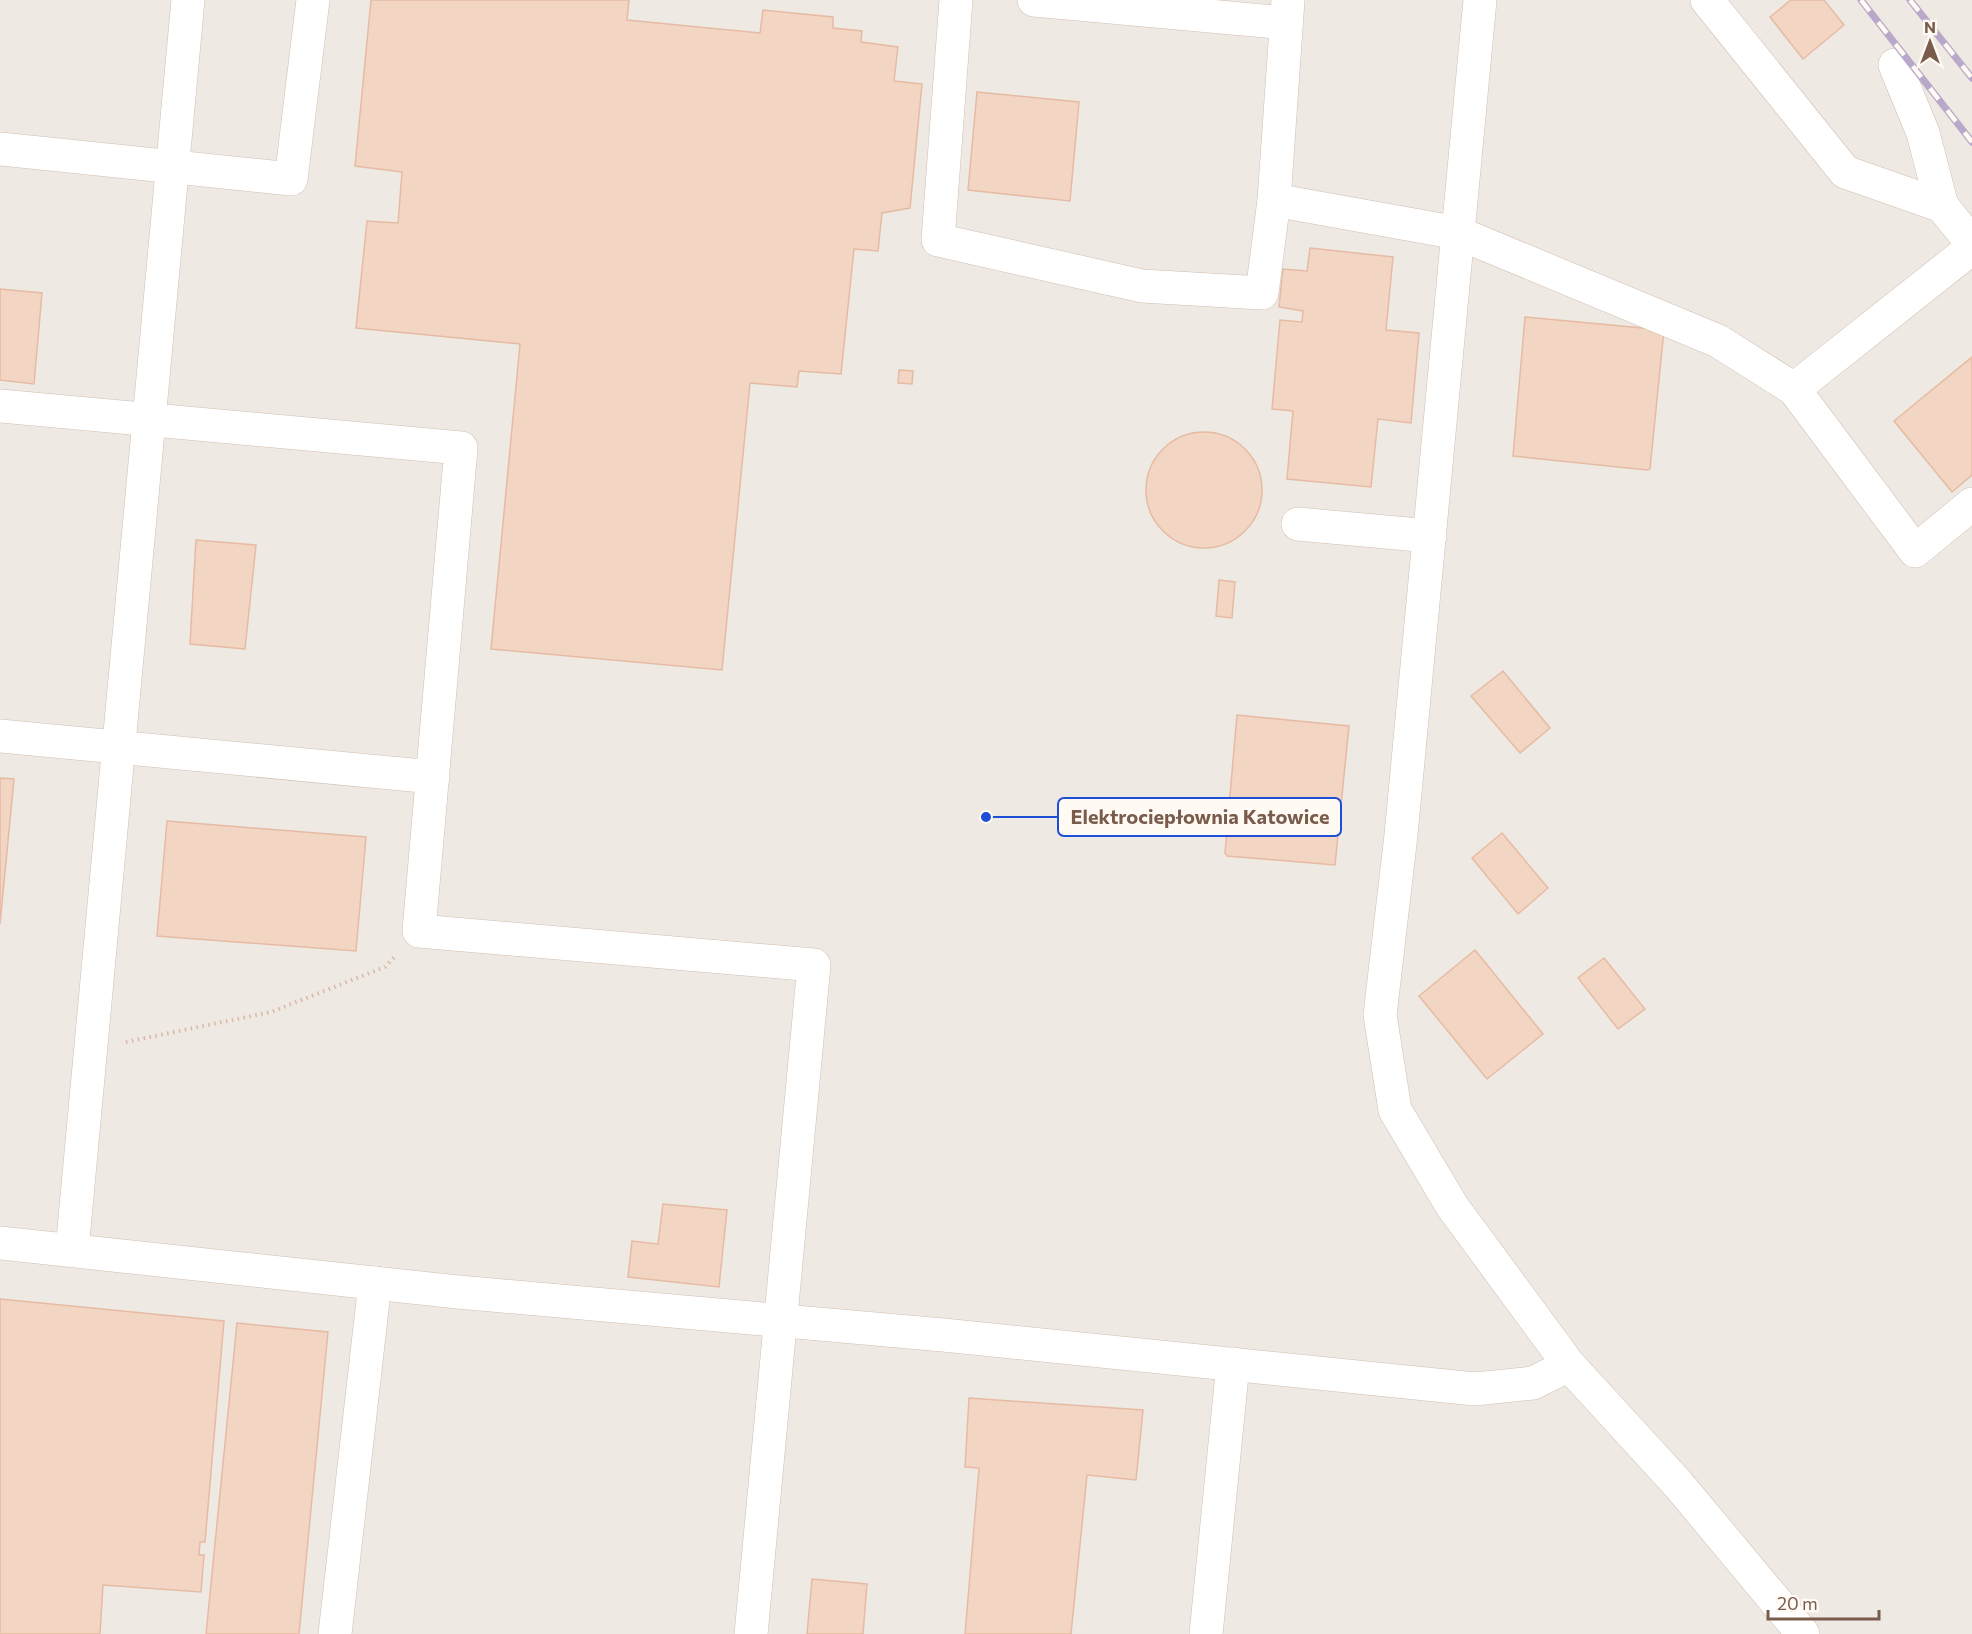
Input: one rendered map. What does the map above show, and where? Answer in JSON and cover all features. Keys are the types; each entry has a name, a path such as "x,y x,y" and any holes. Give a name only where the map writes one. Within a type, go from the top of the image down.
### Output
{"lane":[{"path":"72,1251 188,0"},
{"path":"0,149 291,179 313,0"},
{"path":"956,0 938,240 1142,286 1262,293 1274,200 1287,12 1034,0"},
{"path":"1480,0 1401,835 1380,1015 1395,1110 1452,1206 1569,1365 1677,1484 1803,1634"},
{"path":"1707,0 1845,172 1942,206"},
{"path":"1895,65 1923,133 1942,206 1972,243"},
{"path":"1274,200 1458,233 1718,341 1794,389 1915,551 1972,504"},
{"path":"1794,389 1972,248"},
{"path":"0,406 461,448 419,931 814,965 763,1491 752,1634"},
{"path":"1298,524 1430,536"},
{"path":"0,736 434,777"},
{"path":"0,1243 375,1282 1475,1389 1533,1383 1569,1365"},
{"path":"335,1634 375,1282"},
{"path":"1206,1634 1233,1364"}],"path":[{"path":"90,1049 271,1012 385,967 419,931"}],"shaded area":[{"path":"0,0 1972,0 1972,1634 0,1634"}],"building":[{"path":"371,0 629,0 627,20 760,33 763,10 833,17 833,28 862,31 861,42 898,47 894,81 922,84 910,208 882,213 878,251 854,249 841,374 799,371 797,387 750,383 722,670 491,649 520,344 356,328 367,221 398,223 402,172 355,166"},
{"path":"1791,0 1824,0 1844,25 1803,59 1770,17"},
{"path":"977,92 1079,102 1070,201 968,190"},
{"path":"1310,248 1393,257 1386,330 1419,333 1411,423 1378,419 1371,487 1287,479 1293,411 1272,409 1280,320 1302,322 1303,311 1279,307 1283,269 1307,271"},
{"path":"0,289 42,293 34,384 0,380"},
{"path":"1525,317 1664,330 1650,469 1513,456"},
{"path":"1972,357 1972,475 1952,492 1894,421"},
{"path":"899,370 913,371 912,384 898,383"},
{"path":"1204,432 1226,437 1245,449 1257,468 1262,490 1257,512 1245,531 1226,543 1204,548 1182,543 1163,531 1151,512 1146,490 1151,468 1163,449 1182,437"},
{"path":"196,540 256,545 245,649 190,644"},
{"path":"1219,580 1235,582 1232,618 1216,616"},
{"path":"1503,671 1550,728 1520,753 1471,696"},
{"path":"1237,715 1349,726 1335,865 1227,856 1225,853"},
{"path":"0,778 14,779 0,924"},
{"path":"167,821 366,837 356,951 157,936"},
{"path":"1502,833 1548,888 1518,914 1472,858"},
{"path":"1475,950 1543,1034 1487,1079 1419,996"},
{"path":"1604,958 1645,1009 1618,1029 1578,978"},
{"path":"663,1204 727,1210 719,1287 628,1277 632,1241 658,1244"},
{"path":"0,1299 224,1321 205,1542 200,1542 199,1555 204,1555 201,1592 103,1585 100,1634 0,1634"},
{"path":"237,1323 328,1332 299,1634 206,1634"},
{"path":"969,1398 1143,1410 1136,1480 1087,1475 1071,1634 965,1634 979,1468 965,1467"},
{"path":"812,1579 867,1584 863,1634 807,1634"}],"railway":[{"path":"1861,0 1972,142"},
{"path":"1910,0 1972,78"}],"place":[{"name":"Elektrociepłownia Katowice","path":"986,817"}]}
